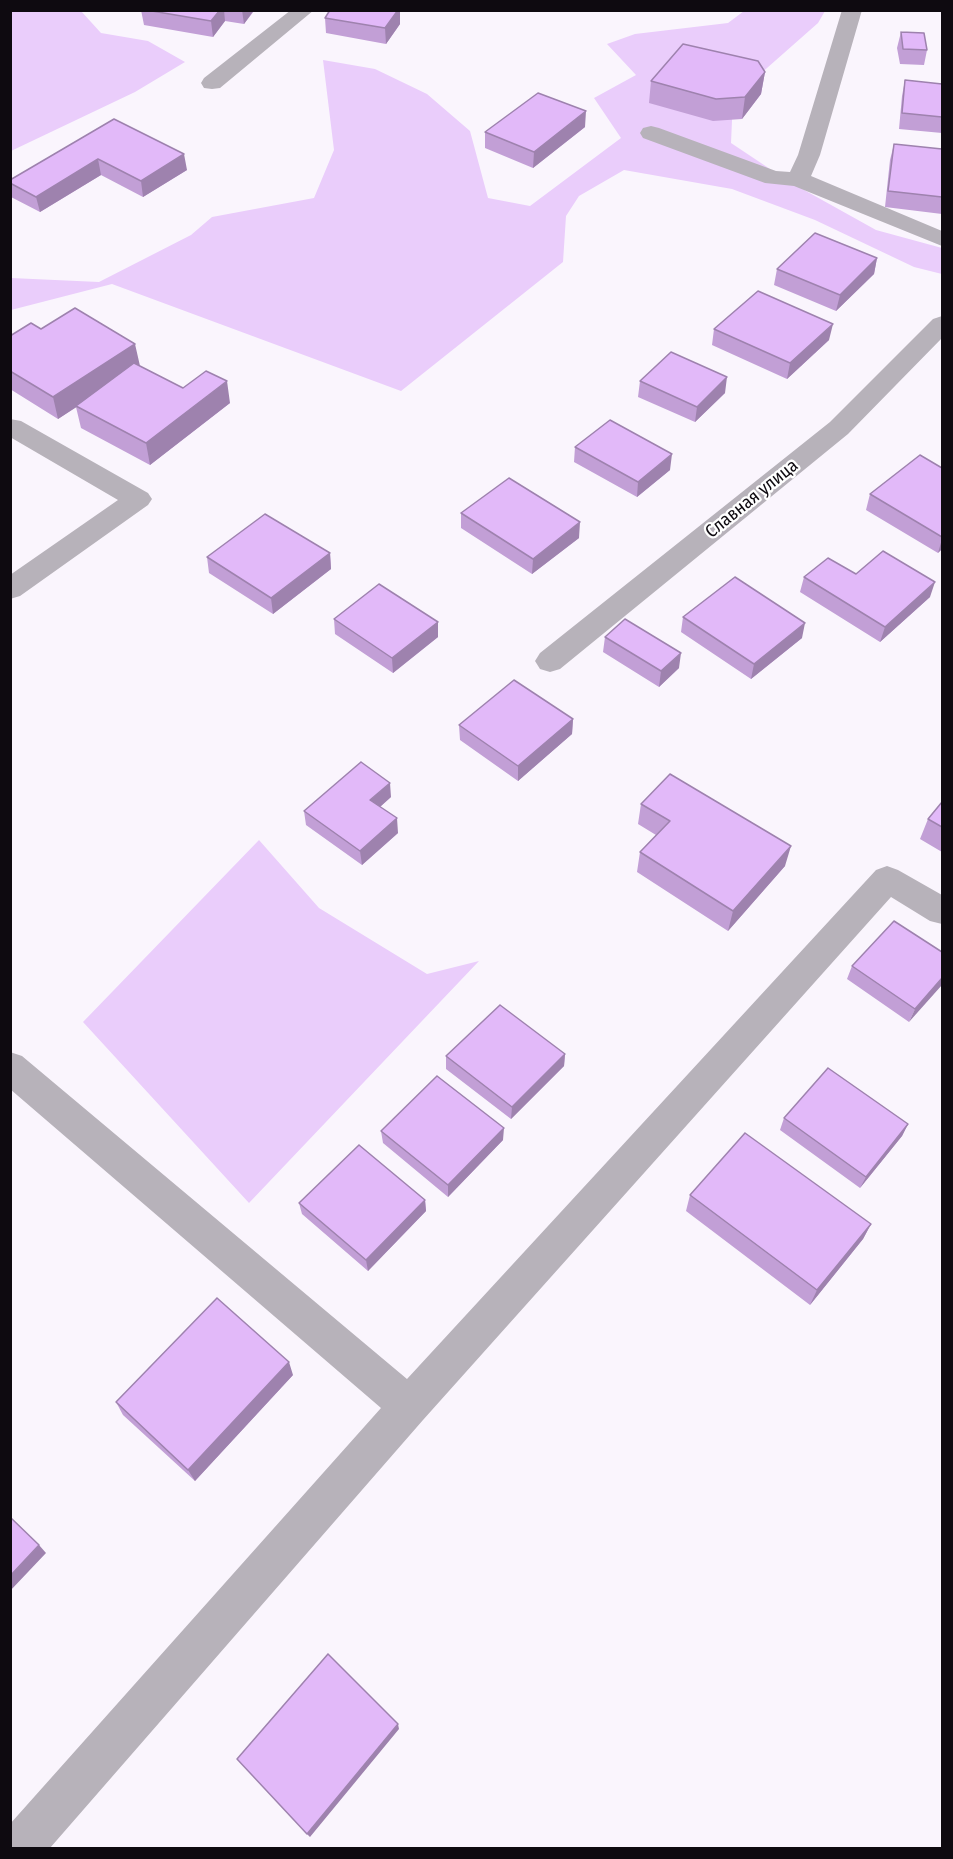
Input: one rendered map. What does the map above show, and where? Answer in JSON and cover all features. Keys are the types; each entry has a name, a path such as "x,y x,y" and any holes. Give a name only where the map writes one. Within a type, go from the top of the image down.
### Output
{"street":[{"path":"212,83 304,10"},
{"path":"798,179 809,155 852,10"},
{"path":"651,133 773,177 798,179 942,239"},
{"name":"Славная улица","path":"550,661 839,428 942,324"},
{"path":"10,589 138,499 12,427"},
{"path":"20,1848 409,1406 887,879 942,910"},
{"path":"10,1067 409,1406"}],"shaded area":[{"path":"11,10 81,11 101,33 148,41 185,62 135,92 11,151"},
{"path":"744,11 825,11 818,23 733,98 731,143 788,181 876,230 942,248 942,274 914,267 815,220 732,189 624,170 579,196 566,216 563,262 401,391 112,284 11,310 11,278 99,282 191,235 212,217 314,198 334,150 323,60 375,69 427,94 470,131 488,198 530,206 621,138 594,98 636,75 607,44 635,34 728,23"},
{"path":"259,840 319,908 427,974 479,961 249,1203 83,1022"}],"building":[{"path":"146,10 220,10 211,21"},
{"path":"330,10 398,10 385,28 325,18"},
{"path":"901,32 924,33 927,50 903,49"},
{"path":"683,44 758,61 765,72 745,97 716,99 651,81"},
{"path":"905,80 942,84 942,117 902,113"},
{"path":"538,93 586,111 534,152 485,132"},
{"path":"114,119 184,154 141,181 98,159 36,197 10,183 10,180"},
{"path":"894,144 942,149 942,197 888,191"},
{"path":"815,233 877,258 840,295 777,269"},
{"path":"758,291 833,324 790,363 714,329"},
{"path":"75,308 135,344 53,397 10,371 10,336 31,323 41,329"},
{"path":"671,352 727,377 697,407 640,381"},
{"path":"134,363 183,388 206,371 227,381 146,443 76,406"},
{"path":"610,420 672,454 638,482 575,447"},
{"path":"920,455 942,468 942,537 870,494"},
{"path":"509,478 580,522 533,559 461,513"},
{"path":"265,514 330,553 271,598 207,557"},
{"path":"883,551 935,582 885,627 804,577 828,558 856,574"},
{"path":"735,577 805,623 754,664 683,617"},
{"path":"379,584 438,622 392,658 334,619"},
{"path":"625,619 681,653 661,671 605,637"},
{"path":"514,680 573,719 518,766 459,725"},
{"path":"361,762 390,783 370,800 397,818 360,851 304,811"},
{"path":"670,774 791,846 733,911 640,852 670,821 641,804"},
{"path":"942,802 942,827 928,819"},
{"path":"894,921 942,952 942,978 915,1009 852,966"},
{"path":"500,1005 565,1054 512,1107 446,1056"},
{"path":"828,1068 908,1124 866,1177 784,1118"},
{"path":"437,1076 504,1128 448,1185 381,1131"},
{"path":"745,1133 871,1224 817,1290 690,1195"},
{"path":"359,1145 425,1200 366,1260 299,1203"},
{"path":"217,1298 289,1362 188,1470 116,1402"},
{"path":"10,1517 39,1545 10,1576"},
{"path":"328,1654 398,1724 307,1834 237,1759"}]}
